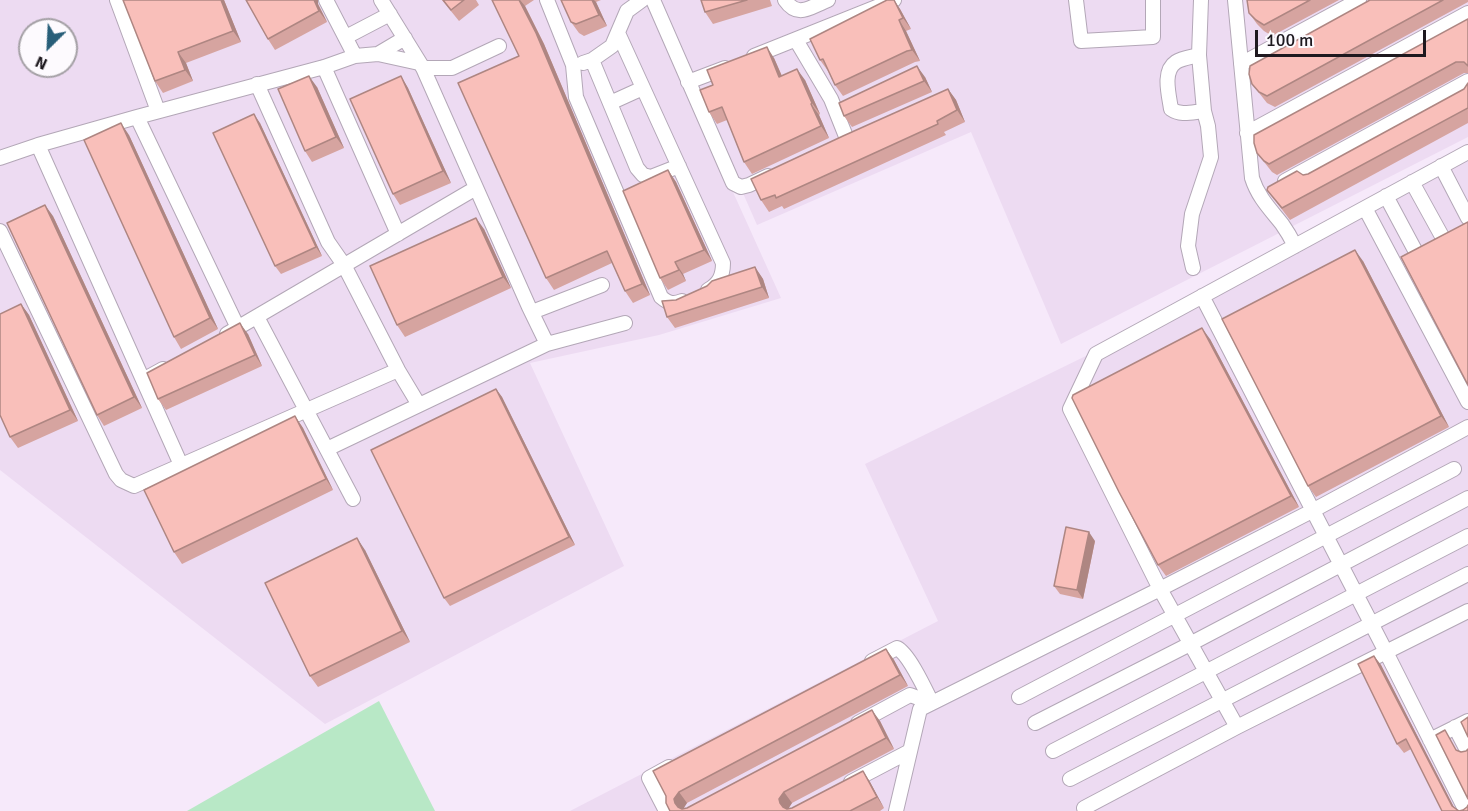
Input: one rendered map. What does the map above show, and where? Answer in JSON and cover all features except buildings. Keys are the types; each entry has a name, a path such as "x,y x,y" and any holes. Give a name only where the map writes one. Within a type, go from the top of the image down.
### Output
{"lane":[{"path":"117,0 158,111"},
{"path":"326,0 355,56"},
{"path":"381,0 421,66 547,344"},
{"path":"547,0 573,65 576,97 661,297 673,304 711,289 721,278 723,263 618,33"},
{"path":"573,65 592,60 612,46 627,11 642,0"},
{"path":"653,0 733,183 741,187 749,185 782,170"},
{"path":"785,0 792,9 800,11 828,0"},
{"path":"688,81 894,0"},
{"path":"1076,0 1081,40 1153,37 1153,0"},
{"path":"1193,268 1188,246 1192,214 1211,157 1199,55 1201,0"},
{"path":"1235,0 1252,178 1270,197 1295,246"},
{"path":"1241,64 1359,0"},
{"path":"1247,133 1468,13"},
{"path":"346,38 390,14"},
{"path":"378,54 405,38"},
{"path":"796,40 831,99 840,107 847,139"},
{"path":"0,158 38,145 355,56 378,54 421,66 452,68 499,46"},
{"path":"1199,55 1176,62 1167,76 1171,108 1181,113 1204,111"},
{"path":"592,60 637,168 643,175 651,177 679,166"},
{"path":"324,66 398,234"},
{"path":"1270,197 1468,81"},
{"path":"257,84 328,242 345,265 398,370 419,405"},
{"path":"610,103 643,88"},
{"path":"1270,197 1468,92"},
{"path":"136,117 238,328"},
{"path":"38,145 180,465"},
{"path":"1237,727 1160,589 1070,409 1096,354 1468,152"},
{"path":"1441,166 1468,218"},
{"path":"1412,182 1443,240"},
{"path":"217,340 476,188"},
{"path":"1386,196 1443,240"},
{"path":"1365,208 1468,402"},
{"path":"0,231 116,474 121,480 134,486 398,370"},
{"path":"1395,265 1443,240"},
{"path":"532,312 602,285"},
{"path":"1202,296 1430,740 1463,790 1466,811"},
{"path":"257,317 353,499"},
{"path":"327,449 547,344 625,323"},
{"path":"143,380 175,363"},
{"path":"896,811 920,709 1312,511 1468,427"},
{"path":"1018,697 1454,469"},
{"path":"1035,723 1468,498"},
{"path":"1053,751 1468,536"},
{"path":"1070,779 1468,574"},
{"path":"1084,808 1237,727 1468,611"},
{"path":"856,669 897,648 912,665 932,703"},
{"path":"848,729 910,695 932,703"},
{"path":"1430,740 1462,724 1468,752"},
{"path":"837,789 910,751"},
{"path":"666,811 649,778 680,762"}],"shaded area":[{"path":"0,0 646,0 781,298 659,335 530,363 624,566 325,724 0,470"},
{"path":"658,0 1468,0 1468,137 1061,344 971,132 757,225"},
{"path":"1468,152 1468,811 570,811 938,621 865,464 1096,351"}],"green space":[{"path":"379,701 435,811 187,811"}]}
